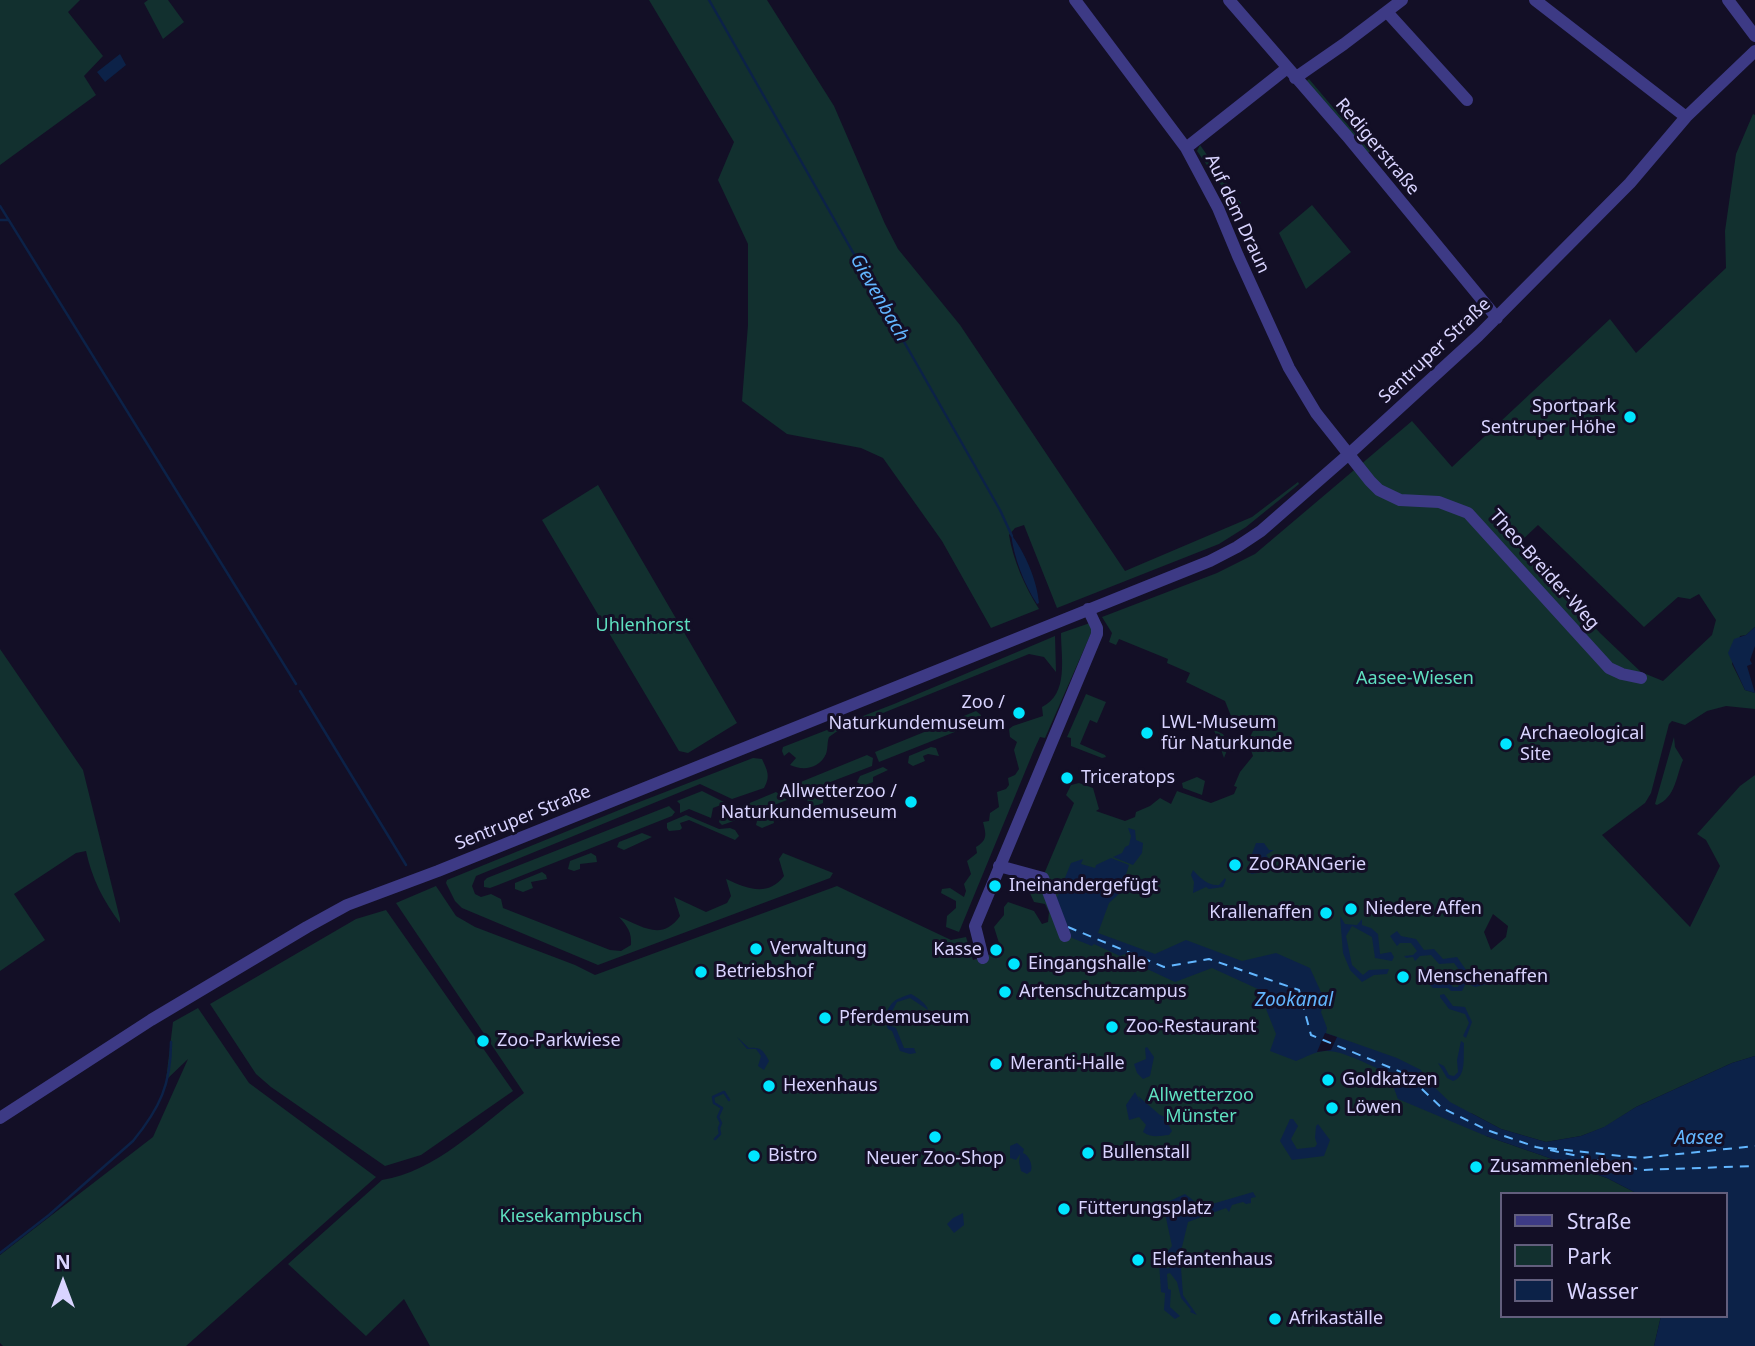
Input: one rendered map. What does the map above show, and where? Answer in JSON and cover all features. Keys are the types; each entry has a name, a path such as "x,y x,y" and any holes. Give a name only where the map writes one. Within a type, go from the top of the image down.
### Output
{"street":[{"name":"Auf dem Draun","path":"1075,0 1186,148 1219,208 1238,257 1289,368 1316,413 1349,454"},
{"name":"Redigerstraße","path":"1229,0 1347,136 1497,318"},
{"path":"1186,148 1291,73 1402,0"},
{"path":"1535,0 1686,117"},
{"path":"1728,0 1755,36"},
{"path":"1387,12 1467,100"},
{"name":"Sentruper Straße","path":"0,1118 151,1020 347,905 438,872 1210,561 1237,547 1261,531 1349,454 1497,318 1630,183 1686,117 1755,51"},
{"path":"1421,74 1433,64"},
{"name":"Theo-Breider-Weg","path":"1349,454 1370,481 1389,496 1411,502 1439,502 1468,513 1609,668 1641,678"},
{"path":"984,958 975,926 1097,634 1088,609"},
{"path":"999,866 1043,878 1065,936"}],"green space":[{"path":"0,0 80,0 68,12 103,56 84,76 96,95 0,165"},
{"path":"148,0 168,0 184,22 163,39 144,3"},
{"path":"649,0 767,0 834,106 898,249 960,325 1125,571 1252,517 1298,482 1299,484 1246,527 1219,544 1057,608 1024,525 1015,528 1009,535 1013,554 1024,583 1039,609 991,628 942,541 883,458 861,448 787,434 742,401 748,325 748,244 718,180 734,142"},
{"path":"1309,79 1370,151 1366,155 1304,83"},
{"path":"1753,114 1755,627 1746,635 1740,636 1732,664 1745,690 1755,693 1755,709 1726,706 1707,711 1685,725 1672,721 1651,793 1645,803 1602,835 1690,927 1720,866 1706,840 1697,834 1740,786 1755,775 1755,1056 1732,1063 1636,1107 1605,1127 1581,1136 1546,1142 1501,1129 1471,1113 1486,1136 1607,1178 1634,1192 1500,1192 1500,1318 1661,1318 1654,1346 430,1346 404,1299 366,1336 288,1264 382,1180 420,1168 457,1146 524,1093 396,903 436,886 456,916 475,927 595,975 837,886 951,940 966,937 973,960 991,954 999,943 994,927 1004,915 1004,907 1008,902 1034,911 1042,924 1048,922 1049,912 1045,904 1034,902 1029,891 1031,886 1039,886 1074,803 1066,795 1071,785 1079,783 1093,788 1099,809 1096,811 1125,821 1135,817 1136,812 1160,798 1171,804 1177,791 1211,803 1234,794 1237,787 1234,786 1240,772 1253,756 1250,747 1254,739 1250,737 1254,729 1233,721 1225,701 1186,682 1190,673 1167,663 1168,659 1119,639 1116,645 1109,642 1112,633 1102,617 1217,573 1255,554 1412,421 1452,467 1610,319 1636,353 1726,268 1725,231 1736,154","holes":["1538,525 1644,627 1678,597 1690,599 1699,594 1716,620 1712,635 1663,681 1641,672 1600,633 1519,543","1493,914 1508,926 1506,937 1491,950 1484,932"]},
{"path":"1200,145 1241,203 1238,206 1197,151"},
{"path":"1312,205 1351,252 1306,289 1279,233"},
{"name":"Uhlenhorst","path":"598,485 737,723 688,753 679,751 542,520"},
{"path":"1090,623 1092,631 1045,738 1040,737 1034,750 959,932 946,927 947,916 956,908 956,901 941,893 942,889 950,888 964,897 964,884 971,874 967,861 977,853 976,847 984,839 983,822 989,821 990,813 999,807 997,792 1006,789 1009,785 1008,778 1015,775 1019,769 1014,750 1017,742 1010,737 1009,729 1043,716 1042,707 1051,701 1060,684 1061,633"},
{"path":"1055,636 1056,672 1044,657 1029,654 836,732 829,737 826,754 815,766 795,767 790,765 796,758 789,752 784,756 783,747 894,704"},
{"path":"0,649 83,770 120,923 99,889 86,851 76,853 14,894 45,940 0,971"},
{"path":"1086,694 1106,702 1097,723 1090,720 1080,744 1106,757 1102,758 1071,746 1071,738 1067,737"},
{"path":"976,711 981,715 980,722 879,762 875,752"},
{"path":"1214,730 1223,734 1229,745 1224,758"},
{"path":"1674,737 1675,747 1683,760 1672,791 1657,805 1655,804"},
{"path":"931,747 936,748 939,756 928,754 923,756 925,761 913,766 908,763 909,756"},
{"path":"867,755 873,758 872,766 807,791 796,793 786,788"},
{"path":"753,758 762,759 767,770 764,788 732,799 700,784 476,876 472,886 475,894 481,897 491,894 501,899 503,908 610,950 621,951 631,945 631,936 619,917 651,930 666,928 680,916 674,897 706,912 727,903 731,896 726,879 749,888 771,887 784,876 779,859 783,853 833,873 830,878 598,965 462,908 455,901 446,883 447,880"},
{"path":"883,767 888,770 873,777 873,782 863,786 857,782 860,776"},
{"path":"1197,777 1205,781 1202,795 1183,788 1182,783"},
{"path":"831,788 841,792 823,799 823,803 813,807 807,804 808,797"},
{"path":"702,791 726,803 713,808 711,818 689,809 680,813 680,804 677,801"},
{"path":"776,792 787,800 722,825 719,822 721,815"},
{"path":"669,806 675,812 672,816 498,885 484,887 487,878"},
{"path":"782,807 787,817 773,818 774,823 762,828 756,825 758,817"},
{"path":"686,815 719,829 730,828 739,836 735,840 689,820 680,823 680,830 669,831 667,823"},
{"path":"642,833 652,837 624,850 617,847 619,842"},
{"path":"591,853 596,856 597,862 580,864 580,869 574,871 568,869 570,861"},
{"path":"542,872 547,879 531,882 533,888 523,892 515,889 515,883"},
{"path":"386,910 513,1091 421,1155 385,1166 256,1074 210,1004 356,919"},
{"path":"198,1008 249,1083 376,1177 186,1346 3,1346 0,1343 0,1255 153,1137 188,1059 166,1080 173,1022"}],"water":[{"path":"120,54 126,65 105,82 97,72"},
{"path":"1011,534 1033,576 1038,594 1037,604 1020,570"},
{"path":"1755,627 1755,646 1750,660 1752,664 1747,666 1755,693 1745,690 1728,653 1734,639 1746,635"},
{"path":"1128,828 1135,830 1136,840 1143,843 1142,853 1133,865 1113,857 1122,853 1129,845 1131,836"},
{"path":"1256,843 1264,843 1269,850 1274,850 1260,862 1258,873 1251,874 1249,870"},
{"name":"Aasee","path":"1111,858 1129,865 1120,893 1109,903 1098,933 1155,954 1186,940 1242,961 1276,953 1310,968 1325,1001 1321,1012 1327,1028 1326,1033 1397,1058 1421,1070 1428,1081 1450,1102 1501,1129 1546,1142 1581,1136 1604,1127 1636,1107 1732,1063 1755,1056 1755,1346 1654,1346 1661,1318 1727,1318 1727,1192 1634,1192 1607,1178 1486,1136 1398,1099 1388,1073 1350,1056 1324,1051 1296,1061 1270,1051 1276,1034 1258,989 1212,968 1175,982 1130,961 1125,954 1120,956 1094,944 1092,946 1072,938 1056,900 1071,863 1083,859 1081,864 1095,868"},
{"path":"1193,870 1201,879 1211,884 1219,885 1225,878 1223,887 1206,887 1193,893"},
{"path":"1340,916 1345,924 1357,925 1362,919 1362,925 1378,934 1380,954 1391,952 1394,957 1392,961 1375,958 1372,937 1352,926 1346,936 1352,965 1363,975 1369,970 1389,969 1387,974 1374,975 1362,982 1350,970 1343,953"},
{"path":"1397,931 1401,936 1416,939 1424,950 1434,949 1443,959 1457,957 1469,977 1492,980 1492,983 1475,987 1466,983 1462,991 1433,988 1418,974 1421,968 1424,968 1436,983 1449,982 1453,987 1458,987 1463,975 1454,963 1439,964 1431,955 1420,956 1415,961 1413,957 1406,958 1404,956 1413,955 1417,951 1411,943 1400,943 1397,946 1390,936"},
{"path":"911,994 924,1003 928,1010 910,998 897,1002 888,1019 891,1026 896,1028 904,1048 914,1048 916,1053 910,1054 900,1051 884,1019 893,1002"},
{"path":"1444,994 1453,1006 1465,1007 1472,1022 1466,1038 1463,1036 1469,1023 1465,1014 1449,1009 1440,997"},
{"path":"737,1037 749,1048 759,1049 763,1052 769,1061 764,1070 758,1066 761,1056 756,1049 747,1049"},
{"path":"1461,1041 1464,1043 1462,1071 1453,1081 1447,1078 1438,1063 1444,1066 1449,1075 1454,1076 1458,1072 1457,1060"},
{"path":"1147,1047 1154,1057 1150,1076 1143,1079 1134,1064 1146,1059"},
{"path":"1135,1092 1142,1105 1138,1096 1160,1115 1168,1118 1168,1121 1159,1118 1167,1122 1172,1131 1169,1135 1149,1135 1143,1132 1146,1125 1139,1117 1129,1120 1126,1105"},
{"path":"1290,1119 1298,1126 1291,1139 1297,1149 1315,1147 1318,1124 1330,1140 1324,1156 1292,1160 1280,1141"},
{"path":"1017,1143 1024,1149 1023,1153 1031,1163 1031,1171 1027,1174 1021,1171 1020,1154 1016,1160 1010,1158 1010,1146"},
{"path":"1253,1192 1256,1197 1251,1198 1251,1203 1232,1205 1229,1212 1226,1208 1188,1222 1182,1247 1166,1266 1167,1269 1175,1265 1181,1268 1183,1295 1197,1315 1190,1312 1181,1298 1177,1282 1170,1273 1167,1274 1168,1289 1171,1290 1170,1307 1180,1316 1175,1319 1164,1310 1165,1293 1161,1292 1159,1262 1172,1246 1163,1204 1185,1194 1202,1207"},
{"path":"963,1213 964,1225 954,1233 947,1224"}],"pier":[{"path":"1325,1033 1337,1037 1331,1050 1317,1052"}],"waterway":[{"name":"Gievenbach","path":"709,0 1000,510 1012,536"},
{"path":"0,206 296,684"},
{"path":"0,220 8,220"},
{"path":"300,691 406,865"},
{"path":"0,1253 49,1215 133,1141 150,1118 162,1095 169,1071 171,1042"},
{"path":"715,1139 720,1134 721,1123 718,1117 722,1108 714,1103 713,1097 724,1092 729,1100"}],"ferry route":[{"path":"1068,927 1164,967 1209,959 1299,990 1311,1035 1406,1074 1442,1108 1487,1130 1536,1147 1642,1170 1755,1166"},
{"path":"1548,1148 1640,1158 1755,1146"}],"place":[{"name":"Sportpark Sentruper Höhe","path":"1630,417"},
{"name":"Zoo / Naturkundemuseum","path":"1019,713"},
{"name":"LWL-Museum für Naturkunde","path":"1147,733"},
{"name":"Archaeological Site","path":"1506,744"},
{"name":"Triceratops","path":"1067,778"},
{"name":"Allwetterzoo / Naturkundemuseum","path":"911,802"},
{"name":"ZoORANGerie","path":"1235,865"},
{"name":"Ineinandergefügt","path":"995,886"},
{"name":"Niedere Affen","path":"1351,909"},
{"name":"Krallenaffen","path":"1326,913"},
{"name":"Verwaltung","path":"756,949"},
{"name":"Kasse","path":"996,950"},
{"name":"Eingangshalle","path":"1014,964"},
{"name":"Betriebshof","path":"701,972"},
{"name":"Menschenaffen","path":"1403,977"},
{"name":"Artenschutzcampus","path":"1005,992"},
{"name":"Pferdemuseum","path":"825,1018"},
{"name":"Zoo-Restaurant","path":"1112,1027"},
{"name":"Zoo-Parkwiese","path":"483,1041"},
{"name":"Meranti-Halle","path":"996,1064"},
{"name":"Goldkatzen","path":"1328,1080"},
{"name":"Hexenhaus","path":"769,1086"},
{"name":"Löwen","path":"1332,1108"},
{"name":"Neuer Zoo-Shop","path":"935,1137"},
{"name":"Bullenstall","path":"1088,1153"},
{"name":"Bistro","path":"754,1156"},
{"name":"Zusammenleben","path":"1476,1167"},
{"name":"Fütterungsplatz","path":"1064,1209"},
{"name":"Elefantenhaus","path":"1138,1260"},
{"name":"Afrikaställe","path":"1275,1319"}],"park label":[{"name":"Aasee-Wiesen","path":"1415,679"},
{"name":"Allwetterzoo Münster","path":"1201,1106"},
{"name":"Kiesekampbusch","path":"571,1217"}],"water label":[{"name":"Zookanal","path":"1294,1001"}]}
